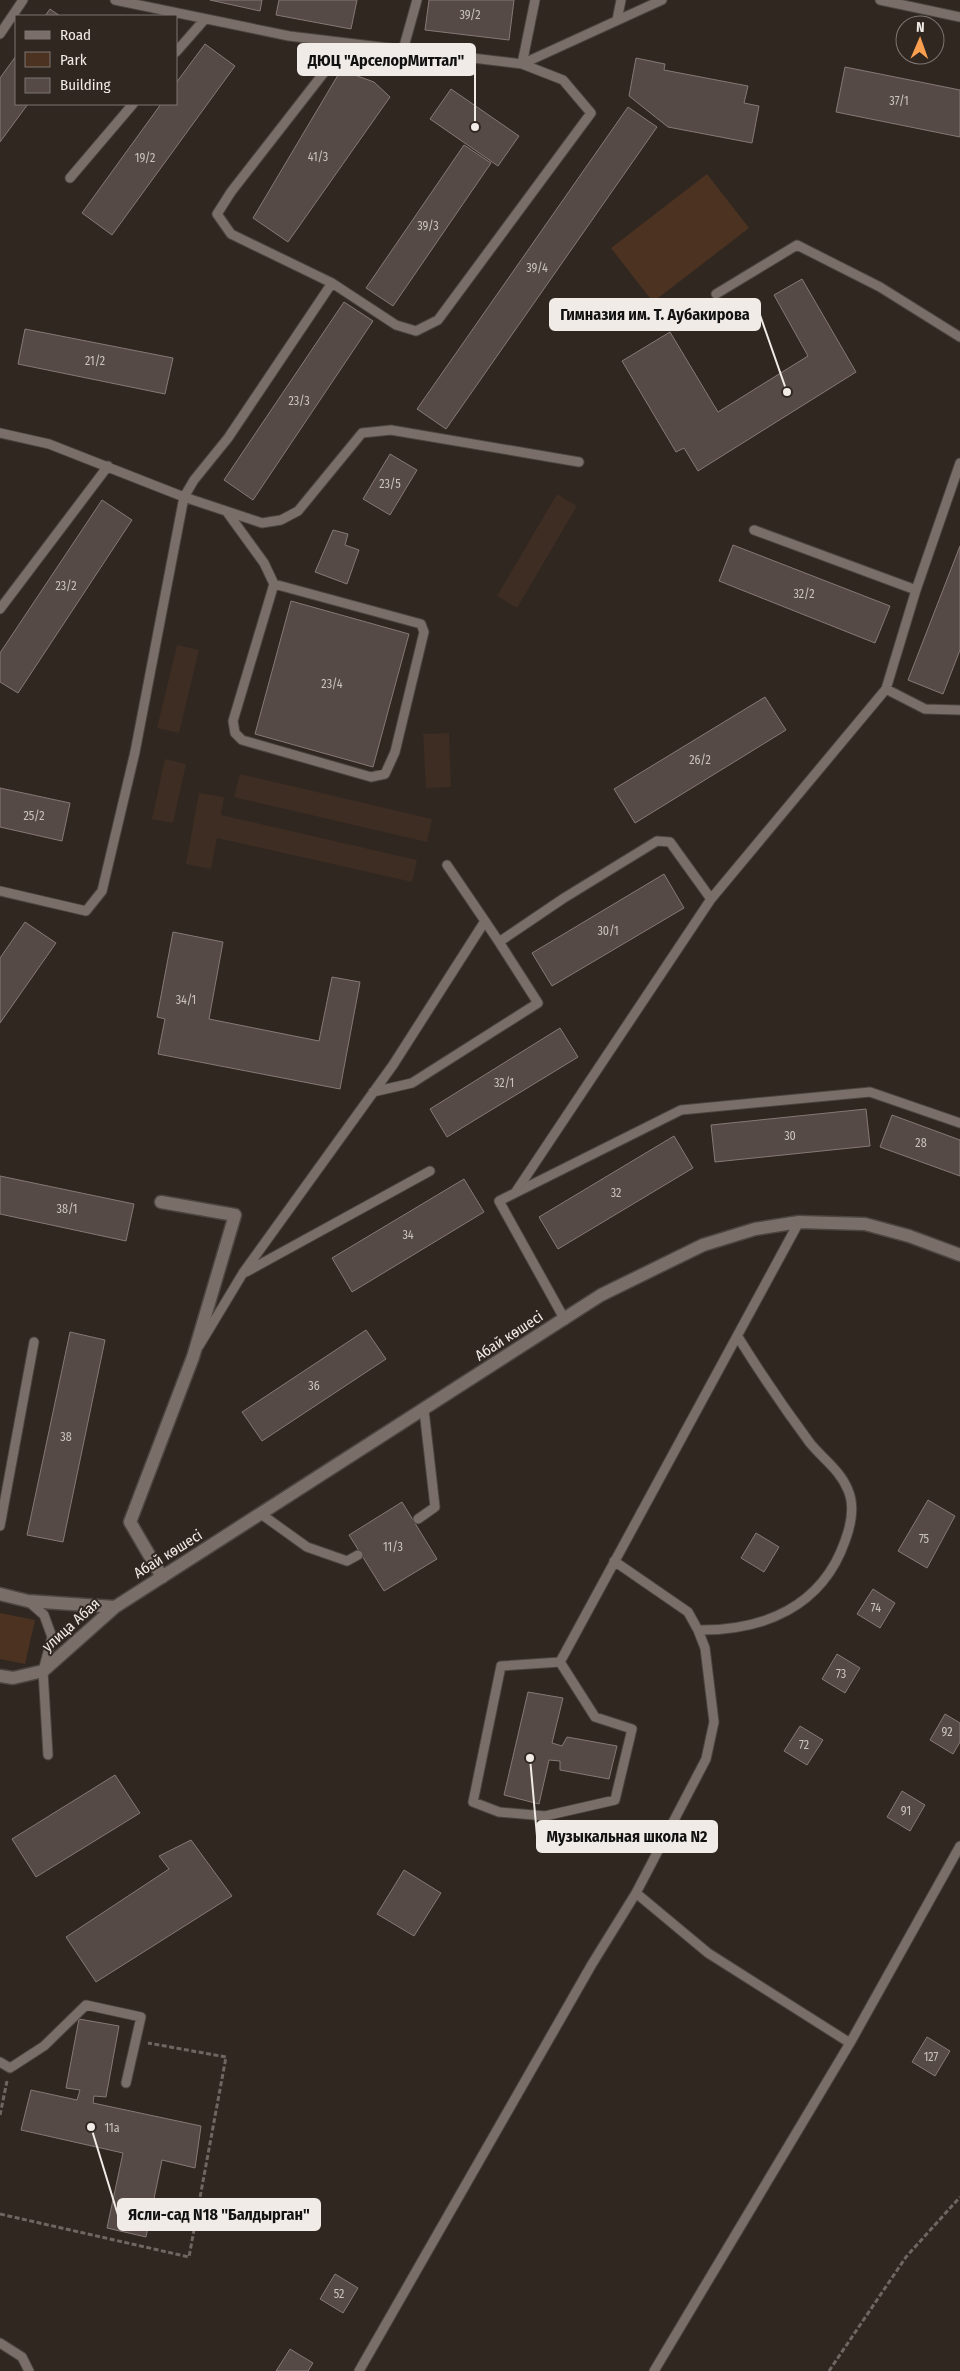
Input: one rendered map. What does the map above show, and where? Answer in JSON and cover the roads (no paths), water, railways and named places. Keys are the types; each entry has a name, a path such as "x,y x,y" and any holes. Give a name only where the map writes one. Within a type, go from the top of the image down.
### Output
{"street":[{"path":"162,1202 235,1215 193,1357 130,1522 162,1577"},
{"name":"Абай көшесі","path":"115,1607 565,1320 601,1295 703,1245 755,1229 799,1222 865,1224 909,1236 960,1255"},
{"path":"0,1594 28,1601"},
{"name":"улица Абая","path":"28,1601 115,1607"},
{"name":"улица Абая","path":"44,1672 115,1607"},
{"path":"0,1676 13,1678 44,1672"}],"lane":[{"path":"0,34 23,0"},
{"path":"115,0 289,36 522,64 563,80 591,113 438,320 416,331 396,325 332,283 231,234 218,214 231,192 347,43"},
{"path":"403,50 417,0"},
{"path":"522,64 535,0"},
{"path":"617,20 622,0"},
{"path":"522,64 662,0"},
{"path":"880,0 960,17"},
{"path":"178,50 205,19"},
{"path":"70,178 132,105"},
{"path":"716,294 797,246 880,288 960,337"},
{"path":"0,891 86,912 102,891 136,752 184,497 194,480 228,438 332,283"},
{"path":"0,433 49,444 184,497 262,524 281,520 298,511 362,433 377,430 391,430 579,462"},
{"path":"515,1193 711,899 886,689 916,590 960,463"},
{"path":"0,609 108,466"},
{"path":"227,512 264,563 274,584 233,721 235,733 242,740 371,777 385,774 395,752 424,627 421,624 274,584"},
{"path":"754,530 916,590"},
{"path":"886,689 925,709 960,710"},
{"path":"499,942 564,898 657,841 670,842 711,899"},
{"path":"374,1092 412,1083 538,1003 447,865"},
{"path":"193,1357 243,1273 374,1092 484,921"},
{"path":"565,1320 499,1201 681,1110 870,1092 960,1123"},
{"path":"243,1273 430,1171"},
{"path":"560,1662 799,1222"},
{"path":"698,1630 724,1630 752,1626 777,1616 804,1601 823,1581 839,1558 850,1527 852,1508 849,1490 838,1472 817,1451 774,1396 738,1337"},
{"path":"0,1526 34,1342"},
{"path":"418,1519 435,1507 424,1410"},
{"path":"261,1514 307,1547 347,1561 358,1555"},
{"path":"359,2371 582,1982 636,1893 706,1759 714,1722 705,1648 698,1630 688,1612 614,1562"},
{"name":"улица Абая","path":"28,1601 44,1615 52,1637 44,1672"},
{"path":"560,1662 595,1717 632,1728 616,1800 545,1816 499,1812 473,1802 501,1666 560,1662"},
{"path":"44,1672 48,1755"},
{"path":"654,2371 850,2043 960,1846"},
{"path":"636,1893 708,1953 850,2043"},
{"path":"0,2062 10,2068 44,2046 86,2005 141,2017 126,2083"},
{"path":"0,2343 22,2357 29,2371"}],"place":[{"name":"ДЮЦ \"АрселорМиттал\"","path":"475,127"},
{"name":"Гимназия им. Т. Аубакирова","path":"787,392"},
{"name":"Музыкальная школа N2","path":"530,1758"},
{"name":"Ясли-сад N18 \"Балдырган\"","path":"91,2127"}]}
